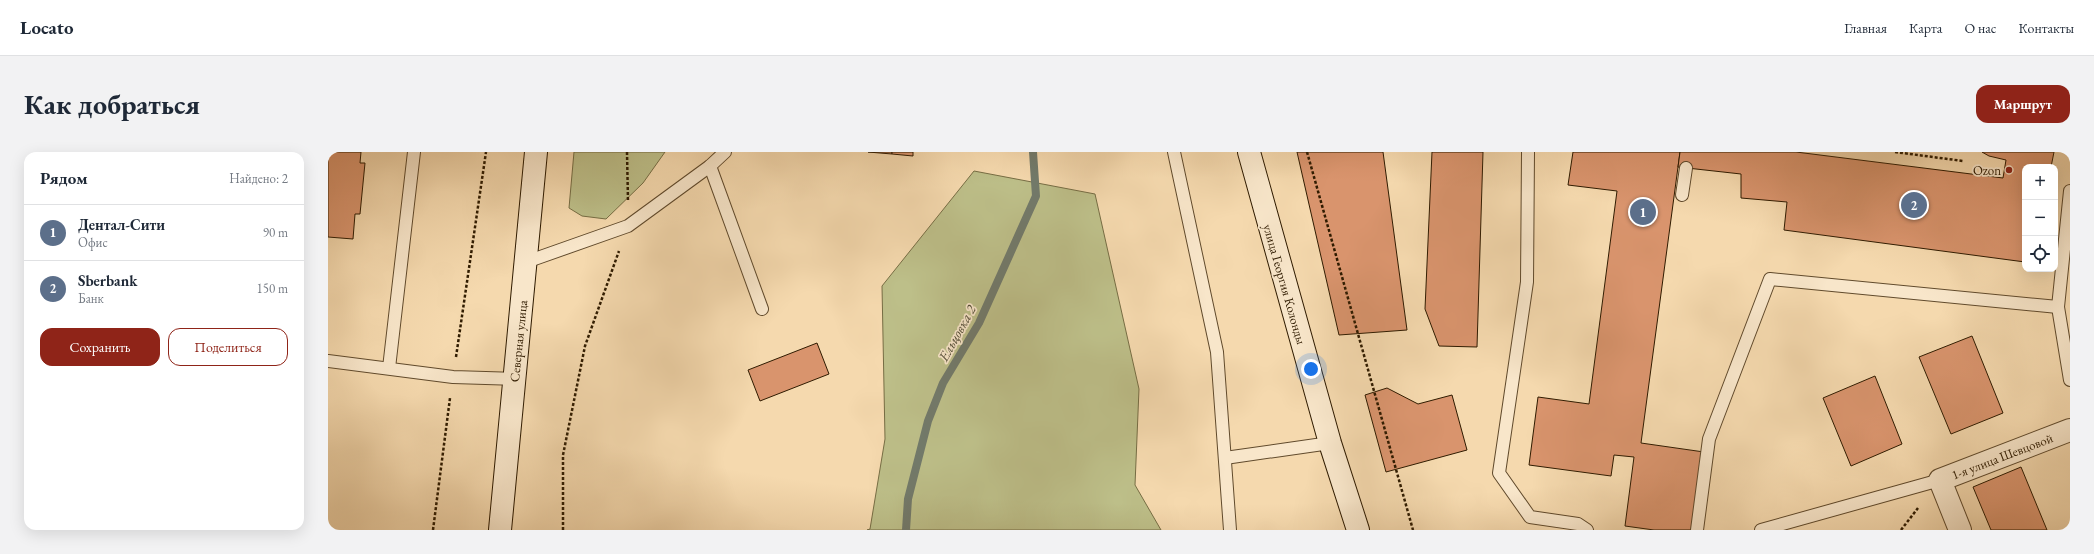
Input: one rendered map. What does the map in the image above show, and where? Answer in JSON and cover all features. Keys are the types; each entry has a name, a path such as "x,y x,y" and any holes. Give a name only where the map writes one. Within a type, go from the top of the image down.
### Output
{"main road":[{"name":"Северная улица","path":"500,530 536,152"},
{"name":"улица Георгия Колонды","path":"1249,152 1261,200 1330,444 1358,530"},
{"name":"1-я улица Шевцовой","path":"1960,530 1940,480 2070,430"}],"lane":[{"path":"389,368 414,152"},
{"path":"526,262 628,226 710,166 725,152"},
{"path":"1174,152 1217,352 1230,530"},
{"path":"1528,152 1527,282 1499,473 1530,517 1578,524 1587,530"},
{"path":"710,166 762,309"},
{"path":"1682,195 1686,168"},
{"path":"2070,190 2058,307 2070,380"},
{"path":"1697,530 1710,439 1770,279 2058,307"},
{"path":"328,361 453,377 514,379"},
{"path":"1225,458 1330,444"},
{"path":"1761,530 1940,480"}],"path":[{"path":"433,530 453,377 486,152"},
{"path":"563,530 563,455 585,346 628,226 627,152"},
{"path":"1308,152 1413,530"},
{"path":"1895,152 1963,161"}],"green space":[{"path":"574,152 665,152 643,183 606,219 582,216 569,208"},
{"path":"974,171 1095,194 1139,389 1135,485 1161,530 867,530 870,529 885,439 882,286"}],"building":[{"path":"328,152 361,152 360,163 365,163 360,214 355,214 353,239 328,237"},
{"path":"868,152 892,152 892,154"},
{"path":"892,152 913,152 913,156 892,154"},
{"path":"1297,152 1383,152 1407,330 1339,335"},
{"path":"1432,152 1483,152 1477,347 1439,346 1425,309"},
{"path":"1573,152 1680,152 1641,443 1704,452 1694,530 1654,530 1625,526 1634,457 1614,455 1611,476 1529,465 1538,397 1589,404 1617,191 1568,185"},
{"path":"1680,152 1796,152 2003,178 2006,160 1989,156 1982,152 2054,152 2052,164 2022,164 2022,262 1784,230 1787,202 1741,198 1741,174 1678,167"},
{"path":"1972,336 2003,413 1951,434 1919,357"},
{"path":"817,343 829,374 760,401 748,370"},
{"path":"1875,376 1902,444 1851,466 1823,398"},
{"path":"1387,388 1418,404 1452,395 1467,450 1386,472 1365,395"},
{"path":"2021,467 2047,530 1991,530 1973,487"}],"waterway":[{"name":"Ельцовка 2","path":"906,530 908,499 928,421 943,383 979,323 1036,196 1033,152"}],"place":[{"name":"Ozon","path":"2009,170"},
{"name":"Sberbank","path":"1914,205"},
{"name":"Дентал-Сити","path":"1643,212"}]}
